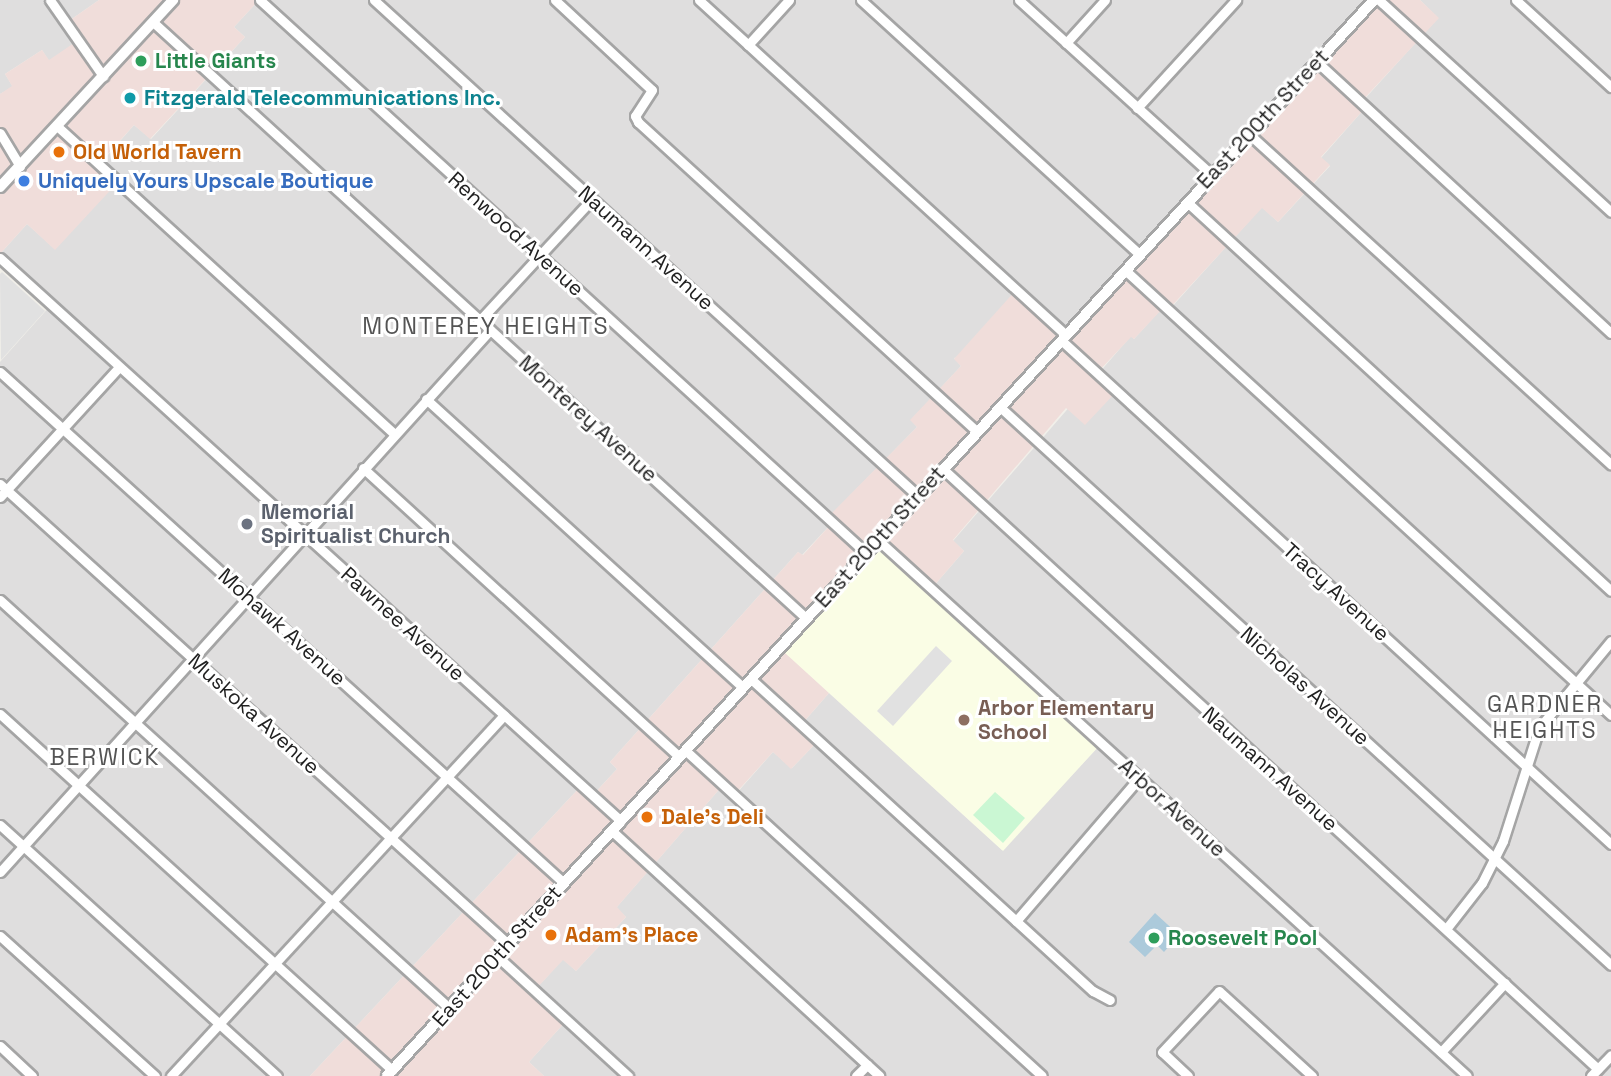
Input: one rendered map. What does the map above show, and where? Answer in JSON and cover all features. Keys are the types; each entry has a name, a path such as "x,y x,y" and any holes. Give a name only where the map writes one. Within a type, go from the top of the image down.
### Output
{"street":[{"path":"50,0 103,76"},
{"path":"0,187 173,0"},
{"name":"Renwood Avenue","path":"260,0 866,553"},
{"name":"Naumann Avenue","path":"374,0 918,496"},
{"path":"555,0 652,90 635,116 638,122 977,432"},
{"name":"Tracy Avenue","path":"699,0 1611,844"},
{"path":"748,45 789,0"},
{"path":"860,0 1139,254"},
{"path":"1019,0 1212,175"},
{"path":"1066,43 1105,0"},
{"path":"1137,108 1236,0"},
{"path":"1377,0 1611,212"},
{"name":"East 200th Street","path":"390,1073 1316,61 1377,0"},
{"path":"1516,0 1611,87"},
{"name":"Monterey Avenue","path":"153,22 806,618"},
{"path":"1316,61 1611,333"},
{"path":"57,126 394,434"},
{"path":"0,133 20,166"},
{"path":"1249,134 1611,464"},
{"path":"480,320 592,199"},
{"path":"1187,202 1611,591"},
{"name":"Pawnee Avenue","path":"0,258 621,821"},
{"path":"1125,270 1611,715"},
{"path":"0,872 490,330"},
{"path":"2,491 119,367"},
{"name":"Mohawk Avenue","path":"0,372 564,883"},
{"path":"426,399 1093,991 1110,1000"},
{"name":"Nicholas Avenue","path":"1000,407 1611,965"},
{"path":"363,468 1042,1076"},
{"name":"Naumann Avenue","path":"943,469 1446,929 1594,1073"},
{"name":"Muskoka Avenue","path":"2,491 508,944"},
{"name":"Arbor Avenue","path":"878,540 1467,1076"},
{"path":"0,600 449,1008"},
{"path":"1446,929 1482,883 1539,728 1574,681 1611,641"},
{"path":"0,714 275,963 390,1073"},
{"path":"171,1076 504,715"},
{"path":"1016,921 1139,778"},
{"path":"0,825 277,1076"},
{"path":"611,831 879,1076"},
{"path":"0,936 155,1076"},
{"path":"497,956 628,1076"},
{"path":"1441,1052 1505,984"},
{"path":"1188,1076 1162,1052 1219,991 1312,1076"},
{"path":"0,1046 32,1076"},
{"path":"1594,1073 1611,1055"},
{"path":"856,1076 867,1065"}],"shaded area":[{"path":"0,0 99,0 66,23 78,41 49,61 42,50 5,74 13,87 0,94"},
{"path":"99,0 259,0 234,27 245,37 150,139 134,125 99,164 118,182 55,250 27,224 0,254 0,94 12,86 5,74 42,50 49,60 77,41 66,23"},
{"path":"259,0 1374,0 1066,335 954,358 961,366 911,420 917,427 828,518 832,523 802,555 798,552 610,762 617,769 592,796 581,786 310,1076 0,1076 0,362 51,305 0,254 27,224 55,249 117,182 99,165 134,125 151,139 245,37 234,27"},
{"path":"1374,0 1420,0 1439,18 1361,102 1366,107 1321,157 1330,165 1278,222 1262,208 1168,310 1164,307 1134,339 1131,337 1097,373 1117,391 1085,425 1066,408 953,540 964,551 932,588 878,540 780,648 829,693 801,725 818,741 791,769 773,752 734,795 723,785 617,907 626,917 576,971 563,960 535,990 567,1020 529,1062 544,1076 310,1076 581,786 593,795 617,769 610,762 798,552 803,555 832,523 827,518 917,427 910,420 961,366 954,359 1016,290 1065,335"},
{"path":"1420,0 1611,0 1611,1076 544,1076 529,1062 567,1020 535,990 563,959 576,971 626,917 616,908 723,785 735,795 773,752 792,768 818,741 801,725 829,693 1002,850 1102,743 932,588 964,551 953,541 1131,336 1134,339 1164,306 1169,310 1262,207 1278,222 1330,166 1321,158 1365,108 1361,103 1438,18"},
{"path":"2,272 45,311 1,360 0,274"},
{"name":"Arbor Elementary School","path":"879,547 1098,747 1003,851 784,652"},
{"path":"936,646 952,661 893,726 877,711"}],"green space":[{"path":"995,792 1025,818 1003,843 973,815"}],"water":[{"name":"Roosevelt Pool","path":"1155,913 1179,935 1164,952 1157,945 1145,957 1129,942"}],"place":[{"name":"Little Giants","path":"141,61"},
{"name":"Fitzgerald Telecommunications Inc.","path":"130,98"},
{"name":"Old World Tavern","path":"59,152"},
{"name":"Uniquely Yours Upscale Boutique","path":"24,181"},
{"name":"Memorial Spiritualist Church","path":"247,524"},
{"name":"Arbor Elementary School","path":"964,720"},
{"name":"Dale's Deli","path":"647,817"},
{"name":"Adam's Place","path":"551,935"},
{"name":"Roosevelt Pool","path":"1154,938"}],"district":[{"name":"MONTEREY HEIGHTS","path":"486,326"},
{"name":"GARDNER HEIGHTS","path":"1545,717"},
{"name":"BERWICK","path":"105,757"}]}
